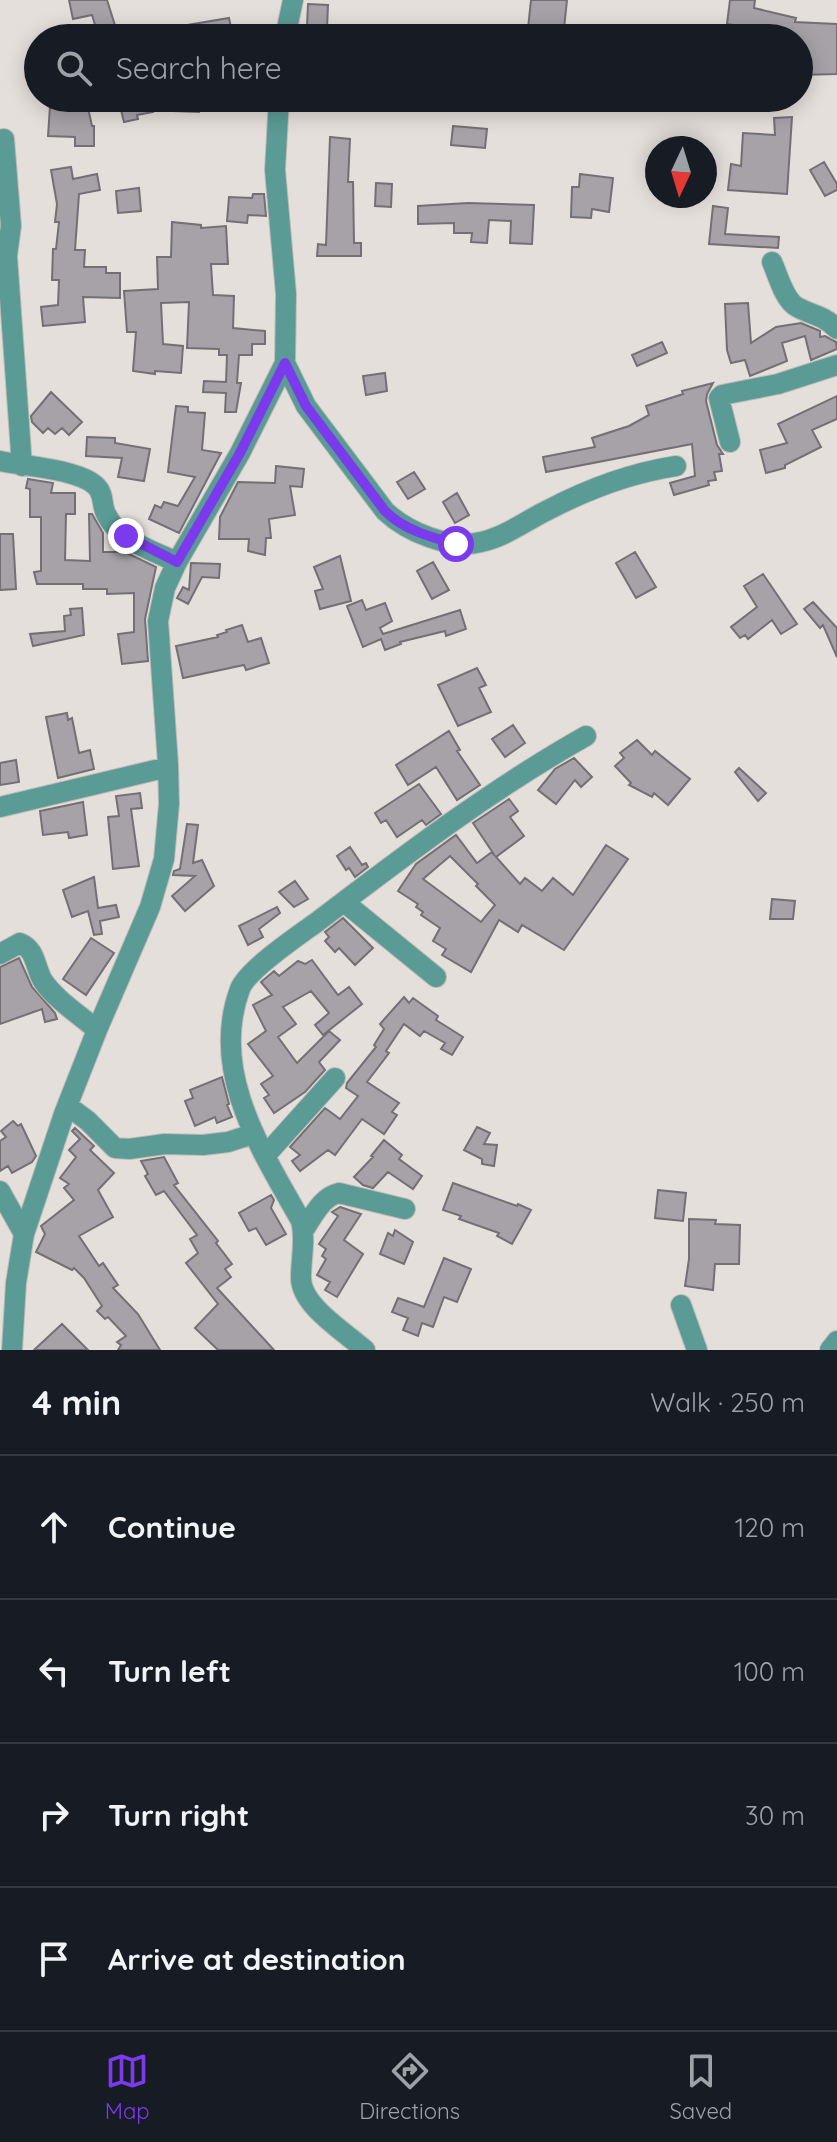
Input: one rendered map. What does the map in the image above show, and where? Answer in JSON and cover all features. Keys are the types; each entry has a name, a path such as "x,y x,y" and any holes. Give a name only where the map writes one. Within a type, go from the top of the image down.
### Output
{"street":[{"path":"288,24 293,0"},
{"path":"12,1350 16,1283 24,1234 97,1030 150,907 164,859 168,767 158,621 165,588 240,453 285,363 286,294 275,170 278,112"},
{"path":"4,139 11,226 4,249 22,466"},
{"path":"772,262 789,300 796,307 814,312 837,329"},
{"path":"285,363 306,406 385,511 409,529 456,544 481,542 550,508 625,477 676,466"},
{"path":"730,442 719,400 722,395 778,384 837,365"},
{"path":"0,461 82,478 95,486 104,500 104,512 118,530 146,548 177,562"},
{"path":"365,1350 311,1304 304,1294 301,1281 301,1221 253,1134 233,1074 232,1022 240,990 259,967 485,796 586,736"},
{"path":"0,807 168,767"},
{"path":"344,902 436,977"},
{"path":"0,954 20,943 25,944 48,987 97,1030"},
{"path":"265,1156 335,1078"},
{"path":"68,1106 115,1148 203,1145 228,1142 253,1134"},
{"path":"0,1191 24,1234"},
{"path":"303,1231 325,1200 339,1193 405,1209"},
{"path":"681,1305 697,1350"},
{"path":"830,1350 837,1341"}],"building":[{"path":"69,0 107,0 115,24 95,24 92,15 73,19"},
{"path":"531,0 567,0 564,24 528,24"},
{"path":"730,0 755,0 754,8 796,18 795,22 837,24 837,74 813,75 813,24 727,24"},
{"path":"308,4 328,5 327,24 307,24"},
{"path":"229,18 230,24 193,24"},
{"path":"50,112 89,112 94,126 94,146 75,146 75,137 48,136"},
{"path":"122,112 153,112 137,115 138,119 124,122"},
{"path":"792,117 787,194 728,190 731,164 741,166 743,133 775,135 774,118"},
{"path":"453,126 487,129 485,148 451,145"},
{"path":"330,137 350,139 348,182 353,182 354,243 361,243 361,256 317,256 318,244 326,245"},
{"path":"824,162 837,184 837,190 825,196 810,170"},
{"path":"71,167 73,179 97,174 100,190 79,194 75,250 85,250 84,267 106,267 106,273 120,273 120,298 83,297 85,322 43,326 41,307 58,305 59,280 52,280 53,249 56,249 59,222 55,222 57,204 51,170"},
{"path":"580,174 613,178 609,212 592,209 591,218 571,217 572,187 579,187"},
{"path":"376,183 392,184 391,207 375,206"},
{"path":"139,188 141,211 118,213 116,191"},
{"path":"253,194 264,194 266,216 248,215 247,223 227,221 229,197 252,198"},
{"path":"468,203 534,205 532,244 510,243 511,221 489,220 487,243 471,242 472,233 454,233 454,223 418,224 418,206"},
{"path":"717,207 728,208 725,234 779,237 778,248 709,244 713,208"},
{"path":"172,222 201,225 201,228 226,226 228,264 211,264 213,295 234,296 233,328 265,331 265,344 252,344 252,355 239,355 237,383 241,383 236,412 225,412 226,393 203,392 204,381 226,382 227,355 219,355 219,349 187,348 189,302 161,303 163,344 183,346 181,373 133,371 136,332 127,332 124,291 158,289 157,257 171,257"},
{"path":"748,303 751,343 776,327 801,323 820,331 820,337 825,336 836,342 837,349 811,360 805,336 782,343 787,361 750,376 745,360 731,363 727,350 725,304"},
{"path":"662,342 667,353 637,366 632,355"},
{"path":"385,373 387,391 366,395 363,376"},
{"path":"713,383 706,401 717,445 723,454 719,454 722,471 714,472 716,480 708,481 709,485 674,495 670,483 695,476 692,444 546,472 543,457 595,447 592,438 629,426 649,415 646,406 683,394 682,391"},
{"path":"51,392 82,422 69,435 62,428 55,434 48,428 43,433 32,422 31,416"},
{"path":"837,396 837,419 812,430 821,447 785,465 785,468 766,473 760,450 787,443 778,424"},
{"path":"176,406 188,407 188,412 205,413 202,450 221,453 179,533 149,519 155,505 161,508 164,502 178,506 195,477 168,472"},
{"path":"87,437 115,438 115,443 150,449 144,481 118,477 122,458 86,456"},
{"path":"276,466 304,469 302,487 290,486 295,515 269,519 271,538 266,538 265,555 248,551 249,539 219,539 220,517 238,482 275,483"},
{"path":"414,472 425,489 408,499 397,482"},
{"path":"28,479 53,483 51,493 75,493 75,514 66,514 65,560 90,561 89,514 92,514 103,533 103,552 125,552 156,567 145,619 148,661 122,664 118,634 134,632 134,593 107,594 107,589 83,589 83,584 37,584 34,572 41,571 41,517 30,517 30,489 26,488"},
{"path":"457,493 469,515 455,523 443,502"},
{"path":"0,534 13,534 16,589 0,590"},
{"path":"635,552 656,587 636,598 616,563"},
{"path":"340,556 351,601 320,609 315,591 323,589 314,567"},
{"path":"433,562 449,590 432,599 417,571"},
{"path":"191,563 220,564 219,578 202,577 188,604 177,598 183,587 189,590"},
{"path":"763,574 797,624 781,634 772,620 748,639 745,635 740,638 731,627 757,607 744,586"},
{"path":"362,600 366,610 385,603 392,621 380,628 383,634 460,610 466,629 446,636 445,631 400,642 385,650 381,639 363,647 347,606"},
{"path":"813,602 837,628 837,657 823,625 820,628 804,609"},
{"path":"82,608 84,635 33,646 30,634 65,631 64,616 71,615 70,609"},
{"path":"242,625 248,642 261,638 269,663 246,670 244,665 183,678 176,646 218,637 226,630"},
{"path":"477,668 486,685 479,688 491,712 458,726 438,685"},
{"path":"67,713 68,720 72,718 79,753 90,750 94,769 58,778 46,717"},
{"path":"513,725 525,743 505,757 492,739"},
{"path":"449,731 460,750 457,751 480,785 457,800 436,767 408,785 396,765"},
{"path":"637,740 652,755 655,751 690,779 668,805 654,793 652,797 629,785 631,783 615,766 624,758 620,753"},
{"path":"574,758 592,777 581,787 575,780 556,804 538,790 555,769"},
{"path":"16,760 19,782 0,785 0,763"},
{"path":"739,768 766,793 758,801 735,772"},
{"path":"419,784 441,814 426,825 422,820 397,837 386,820 381,823 375,813"},
{"path":"140,793 142,808 131,809 139,866 113,869 108,817 119,816 116,796"},
{"path":"509,799 518,811 510,817 524,836 496,857 520,884 525,878 542,891 553,878 573,895 606,845 628,859 564,950 522,925 518,932 499,920 471,972 442,955 446,949 433,941 440,928 421,915 423,912 416,907 418,904 398,891 416,864 456,835 477,863 492,852 495,856 473,823","holes":["450,856 478,884 476,886 495,905 481,922 423,879"]},
{"path":"83,802 87,835 69,838 68,832 43,835 40,811"},
{"path":"187,824 198,825 193,863 202,860 214,886 185,911 172,896 195,876 173,875 180,869"},
{"path":"350,847 362,865 366,863 368,867 355,877 337,856"},
{"path":"94,877 98,908 116,905 119,917 100,921 102,934 94,935 88,911 72,917 63,890"},
{"path":"295,881 308,899 294,907 279,892"},
{"path":"772,899 795,901 793,919 770,919"},
{"path":"277,907 280,913 259,929 263,937 248,945 239,926"},
{"path":"343,918 373,948 355,965 339,948 335,952 325,941 329,937 325,932"},
{"path":"91,938 114,953 86,995 63,979"},
{"path":"19,958 32,987 57,1019 45,1022 42,1009 0,1024 0,967"},
{"path":"312,960 338,995 349,987 362,1004 323,1035 315,1025 329,1013 311,991 283,1007 296,1024 278,1037 297,1063 329,1031 340,1040 319,1062 325,1070 305,1092 274,1113 264,1098 269,1095 261,1084 273,1076 248,1044 266,1031 253,1005 272,995 261,982 274,971 279,976 298,961 305,964"},
{"path":"404,997 409,1003 413,998 438,1016 436,1020 463,1037 452,1055 441,1049 445,1043 424,1031 420,1036 404,1024 386,1051 389,1053 367,1082 399,1103 392,1112 397,1115 384,1134 362,1119 335,1155 328,1150 300,1171 292,1161 300,1155 290,1147 325,1108 340,1119 358,1096 346,1088 347,1083 376,1047 374,1045 384,1029 380,1024"},
{"path":"222,1077 232,1117 217,1123 215,1117 195,1126 185,1101 193,1098 190,1090"},
{"path":"13,1121 18,1126 21,1124 36,1156 32,1162 12,1173 8,1166 0,1171 0,1141 6,1137 1,1131"},
{"path":"477,1127 490,1133 484,1144 497,1145 494,1166 482,1164 482,1159 464,1150"},
{"path":"75,1128 94,1146 90,1150 114,1173 98,1190 113,1217 79,1236 99,1266 103,1263 118,1285 113,1288 138,1314 160,1350 118,1350 121,1345 117,1342 126,1336 108,1317 105,1319 97,1311 102,1306 84,1278 74,1268 72,1270 36,1252 45,1234 41,1226 74,1200 64,1188 69,1184 60,1178 76,1157 69,1150 80,1139 72,1131"},
{"path":"384,1140 402,1155 399,1159 422,1176 413,1189 388,1172 373,1188 363,1185 354,1177"},
{"path":"164,1157 178,1183 174,1185 232,1264 225,1269 231,1277 217,1288 274,1350 218,1350 195,1328 218,1304 186,1263 198,1253 190,1239 197,1235 164,1191 156,1195 145,1176 148,1174 141,1161"},
{"path":"453,1183 531,1210 512,1244 497,1236 499,1233 443,1210"},
{"path":"658,1190 686,1193 683,1221 655,1218"},
{"path":"271,1195 274,1200 271,1208 286,1234 266,1245 256,1228 249,1231 239,1213"},
{"path":"340,1207 361,1214 344,1240 363,1254 337,1297 325,1290 330,1282 317,1275 326,1259 322,1256 326,1249 319,1244 338,1216 332,1212"},
{"path":"689,1219 740,1225 739,1264 715,1264 713,1290 685,1286"},
{"path":"395,1230 413,1242 404,1264 380,1254 388,1233 393,1236"},
{"path":"444,1258 471,1269 457,1302 444,1297 433,1327 422,1323 418,1336 403,1330 408,1318 392,1312 398,1298 424,1307"},
{"path":"62,1324 88,1350 34,1350"}],"route":[{"path":"126,536 177,562 240,453 285,363 306,406 385,511 409,529 456,544"}]}
